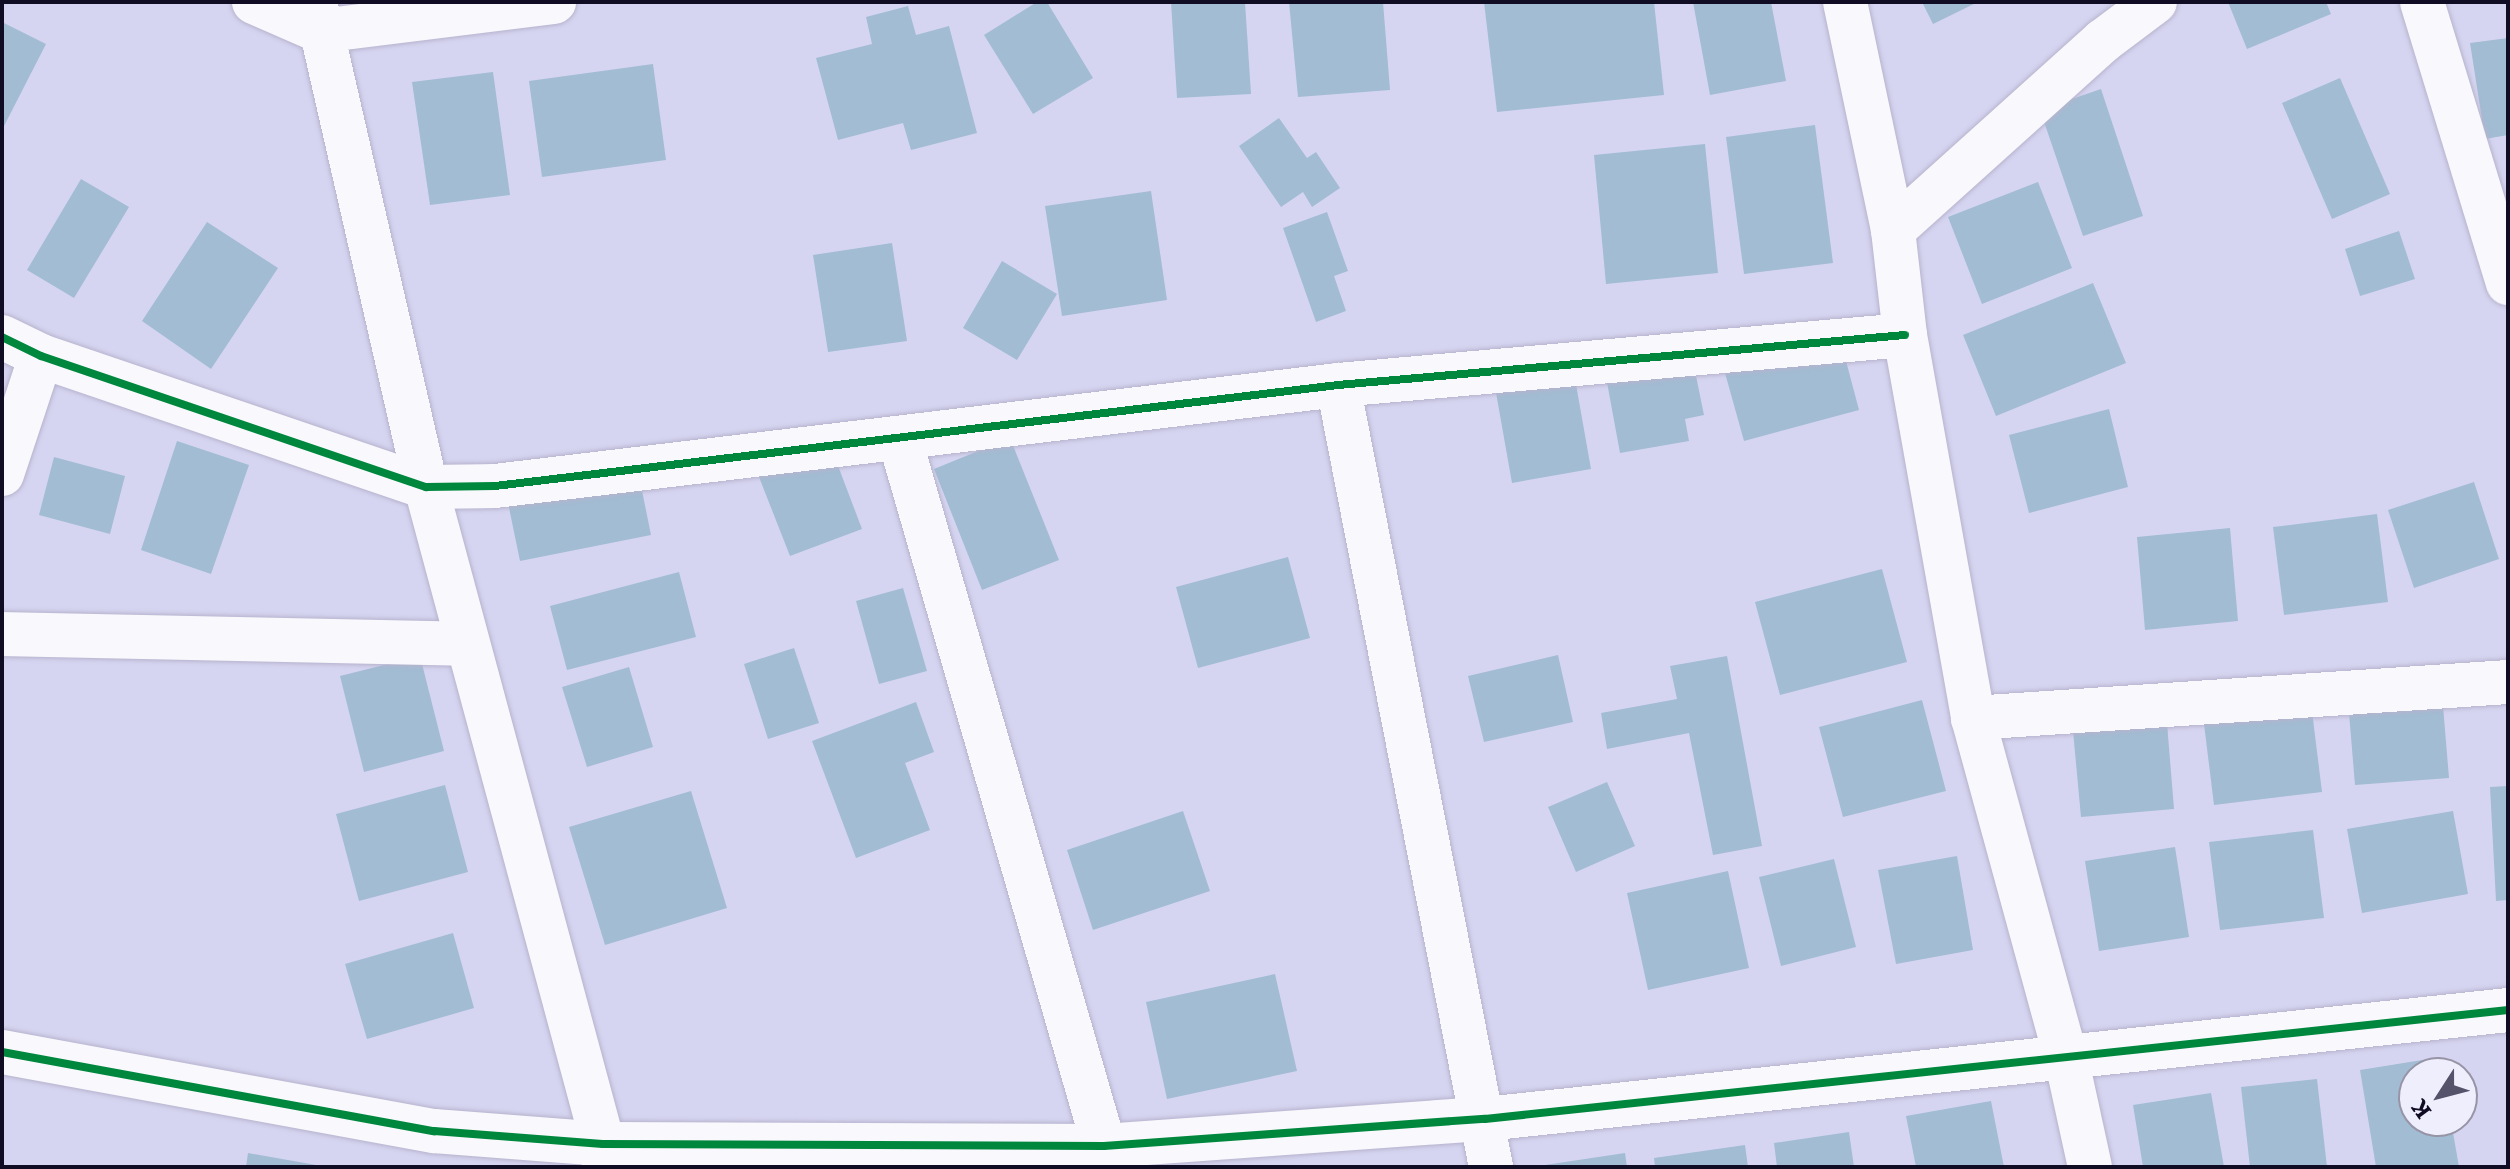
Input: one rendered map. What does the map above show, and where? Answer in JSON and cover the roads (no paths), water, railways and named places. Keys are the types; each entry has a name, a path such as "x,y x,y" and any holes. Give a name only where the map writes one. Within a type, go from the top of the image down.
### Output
{"street":[{"path":"254,2 318,17 554,2"},
{"path":"1845,2 1893,230 1905,335 1973,718 2066,1057 2090,1167"},
{"path":"1893,230 2103,41 2155,2"},
{"path":"2422,2 2508,283"},
{"path":"318,17 426,487 603,1155"},
{"path":"2,337 41,356 426,487 495,486 900,440 1338,385 1905,335"},
{"path":"2,474 41,356"},
{"path":"1338,385 1485,1119 1491,1167"},
{"path":"900,440 1104,1146"},
{"path":"2,634 466,644"},
{"path":"1973,718 2508,682"},
{"path":"2,1052 434,1131 603,1155 1104,1146 1485,1119 2508,1010"}]}
